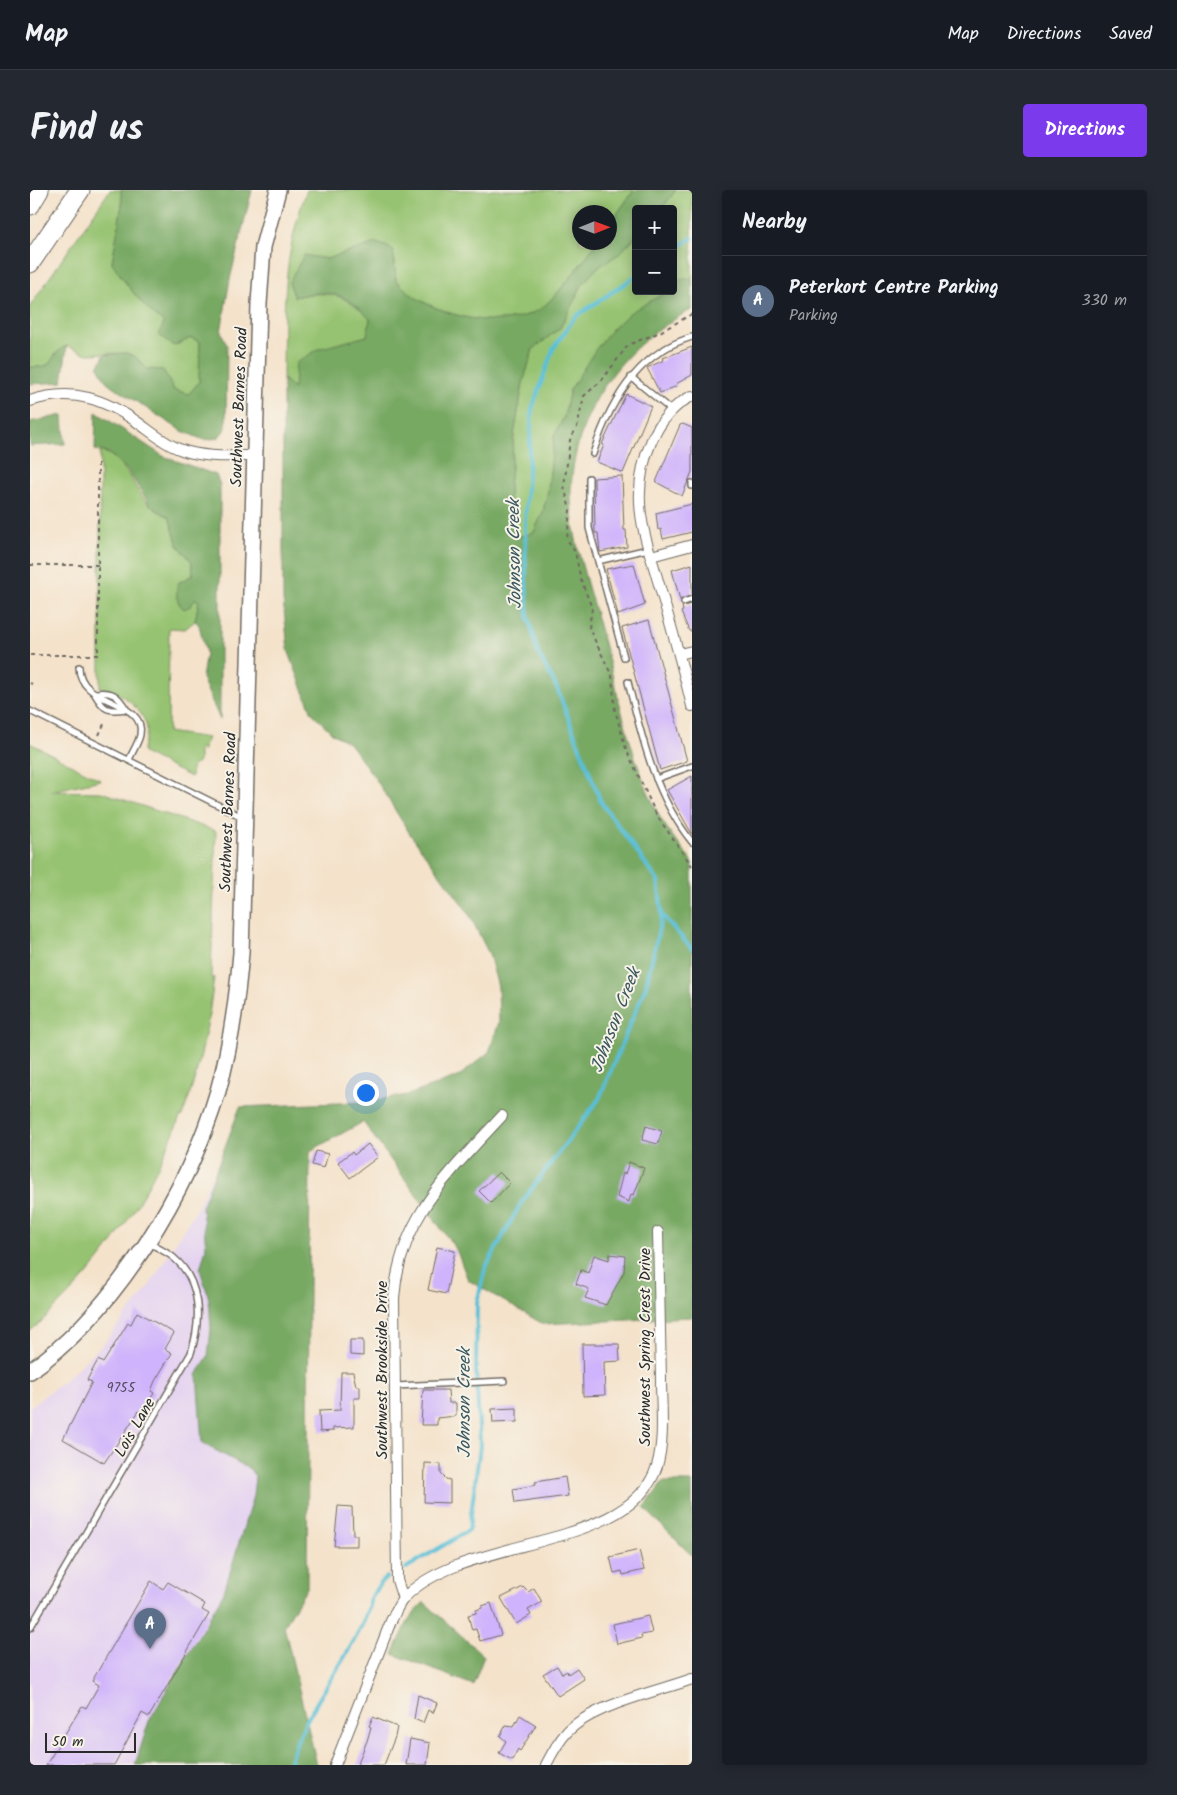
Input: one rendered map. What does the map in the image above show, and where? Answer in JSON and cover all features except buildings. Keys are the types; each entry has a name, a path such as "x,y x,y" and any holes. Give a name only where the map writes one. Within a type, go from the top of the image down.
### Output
{"highway":[{"path":"30,204 39,190"},
{"path":"30,263 80,190"}],"main road":[{"name":"Southwest Barnes Road","path":"32,1368 94,1314 135,1265 195,1153 224,1072 236,1006 241,953 260,274 265,239 278,190"}],"street":[{"path":"30,401 55,395 85,396 110,404 162,440 183,450 207,456 254,456"},
{"path":"692,396 670,410 649,446 640,484 640,505 650,552 692,706"},
{"path":"650,552 692,545"},
{"path":"679,654 692,651"},
{"name":"Southwest Brookside Drive","path":"403,1599 397,1580 395,1282 407,1237 419,1213 434,1191 502,1116"},
{"name":"Southwest Spring Crest Drive","path":"335,1765 390,1621 403,1599 436,1574 589,1526 614,1514 637,1499 646,1490 657,1464 661,1423 658,1232"},
{"path":"546,1765 557,1744 567,1731 594,1712 692,1679"}],"lane":[{"path":"593,454 606,416 632,377 658,352 678,341 692,337"},
{"path":"632,377 670,410"},
{"path":"589,478 588,511 598,562 624,657"},
{"path":"598,562 650,552"},
{"path":"684,602 692,600"},
{"path":"79,667 82,683 94,693 126,709 137,720 140,735 129,760"},
{"path":"628,682 656,779 675,818 692,842"},
{"path":"94,693 102,706 112,711 126,709"},
{"path":"30,711 244,818"},
{"path":"656,779 692,766"},
{"name":"Lois Lane","path":"30,1628 156,1416 191,1353 194,1344 197,1333 198,1309 189,1279 173,1257 147,1242"},
{"path":"395,1386 504,1381"}],"path":[{"path":"692,314 660,332 628,345 602,380 584,396 577,427 570,440 564,486 570,510 567,539 575,552 581,580 592,608 589,628 612,676 615,710 626,749 657,816 692,866"},
{"path":"30,655 98,655 98,463"},
{"path":"30,566 98,565"},
{"path":"94,744 104,724"}],"shaded area":[{"path":"240,1107 202,1207 206,1248 200,1269 209,1299 211,1329 208,1356 197,1375 202,1443 250,1469 255,1477 253,1496 224,1592 149,1721 135,1765 30,1765 30,1407 65,1380 102,1345 146,1291 196,1210 218,1163"}],"green space":[{"path":"110,190 121,190 122,205 112,263 140,301 150,310 171,326 200,342 199,382 189,394 174,390 163,370 142,367 136,357 126,353 87,354 67,346 56,353 49,364 30,367 30,306"},
{"path":"121,190 252,190 230,279 221,332 227,345 226,428 218,438 204,440 182,431 112,386 106,381 98,367 104,355 126,353 136,357 147,369 163,370 174,390 189,394 199,382 200,342 191,338 174,346 159,335 164,323 142,303 112,263 122,205"},
{"path":"307,190 634,190 617,214 617,205 572,205 572,250 592,250 560,290 544,306 537,311 508,320 462,317 433,307 417,298 396,281 393,250 376,243 327,259 304,256 294,297 317,294 335,296 352,304 370,319 367,336 352,341 294,389 283,379 284,306 289,261 299,214"},
{"path":"634,190 676,190 664,205 632,205 632,240 619,254 596,269 582,285 560,328 533,349 523,383 514,435 509,487 511,528 517,536 525,536 534,532 543,512 548,491 554,436 564,417 570,390 596,349 612,329 631,312 661,295 677,295 677,282 692,278 692,310 666,325 628,356 612,375 599,395 579,440 574,464 571,506 580,558 640,773 661,819 692,862 692,1317 543,1324 468,1280 456,1249 363,1122 310,1151 307,1588 284,1626 317,1765 135,1765 149,1721 224,1592 253,1496 255,1477 250,1469 202,1443 197,1375 208,1356 211,1329 209,1299 200,1269 206,1248 202,1207 240,1107 363,1102 408,1095 458,1077 489,1052 499,1022 498,987 489,954 468,912 410,834 375,778 348,742 333,734 312,713 288,650 283,599 283,379 294,389 296,363 318,349 367,336 370,319 352,303 336,295 318,293 294,297 289,282 304,255 327,259 376,243 393,249 396,281 417,298 433,307 462,317 508,320 537,311 544,306 592,250 617,250 617,214"},
{"path":"676,190 692,190 692,278 677,282 677,205 664,205"},
{"path":"632,240 632,295 664,295 580,376 570,390 564,417 554,436 548,491 543,512 534,532 525,536 517,536 511,528 509,486 514,435 523,383 533,349 560,328 582,285 596,268 619,254"},
{"path":"67,346 62,382 30,384 30,367 49,364 56,353"},
{"path":"96,412 163,456 216,475 220,485 220,720 202,678 206,653 199,625 195,621 199,601 195,599 191,606 184,609 177,597 178,583 193,575 192,562 178,545 169,517 151,506 127,470 109,453 95,450"},
{"path":"63,415 65,444 30,446 30,422"},
{"path":"100,451 117,460 145,500 169,517 178,545 192,562 193,575 178,583 199,601 195,621 185,629 169,628 168,732 208,738 202,751 199,747 199,762 192,767 191,777 143,753 147,730 142,715 123,696 100,688"},
{"path":"30,743 101,780 51,791 101,792 216,831 211,977 214,977 212,995 198,1065 182,1117 180,1117 144,1194 113,1241 78,1285 30,1331"},
{"path":"663,1482 692,1482 692,1556 644,1508"},
{"path":"424,1602 484,1656 473,1685 393,1654 409,1619"}],"waterway":[{"name":"Johnson Creek","path":"674,250 692,238"},
{"name":"Johnson Creek","path":"406,1568 469,1530 480,1446 476,1370 477,1303 485,1269 521,1203 599,1099 646,986 662,915 658,881 601,802 556,686 538,653 528,616 526,579 525,521 532,409 553,349 575,317 632,279"},
{"path":"662,915 692,949"},
{"name":"Johnson Creek","path":"289,1765 295,1747 312,1711 361,1627 376,1589 387,1577"}],"place":[{"name":"Peterkort Centre Parking","path":"150,1649"}]}
